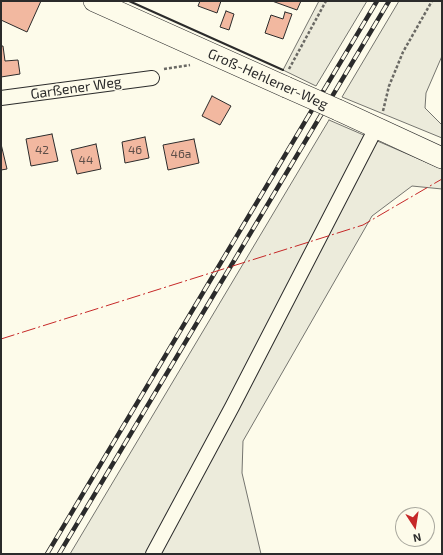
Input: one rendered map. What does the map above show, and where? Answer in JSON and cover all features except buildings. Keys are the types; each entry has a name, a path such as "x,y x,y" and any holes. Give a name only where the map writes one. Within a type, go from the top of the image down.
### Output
{"street":[{"name":"Groß-Hehlener-Weg","path":"94,1 442,158"},
{"name":"Garßener Weg","path":"1,98 152,78"},
{"path":"153,554 232,407 376,128"}],"path":[{"path":"294,61 326,1"},
{"path":"376,128 381,118 389,86 403,52 432,1"}],"shaded area":[{"path":"319,1 367,1 316,86 283,70"},
{"path":"399,1 442,1 442,56 426,93 425,108 442,125 442,138 342,97"},
{"path":"329,120 442,169 442,189 412,186 372,216 243,441 242,473 261,554 70,554"}],"railway":[{"path":"47,554 377,1"},
{"path":"59,554 389,1"}],"wall":[{"path":"129,1 283,70"}],"power":[{"path":"1,339 363,225 442,179"}]}
